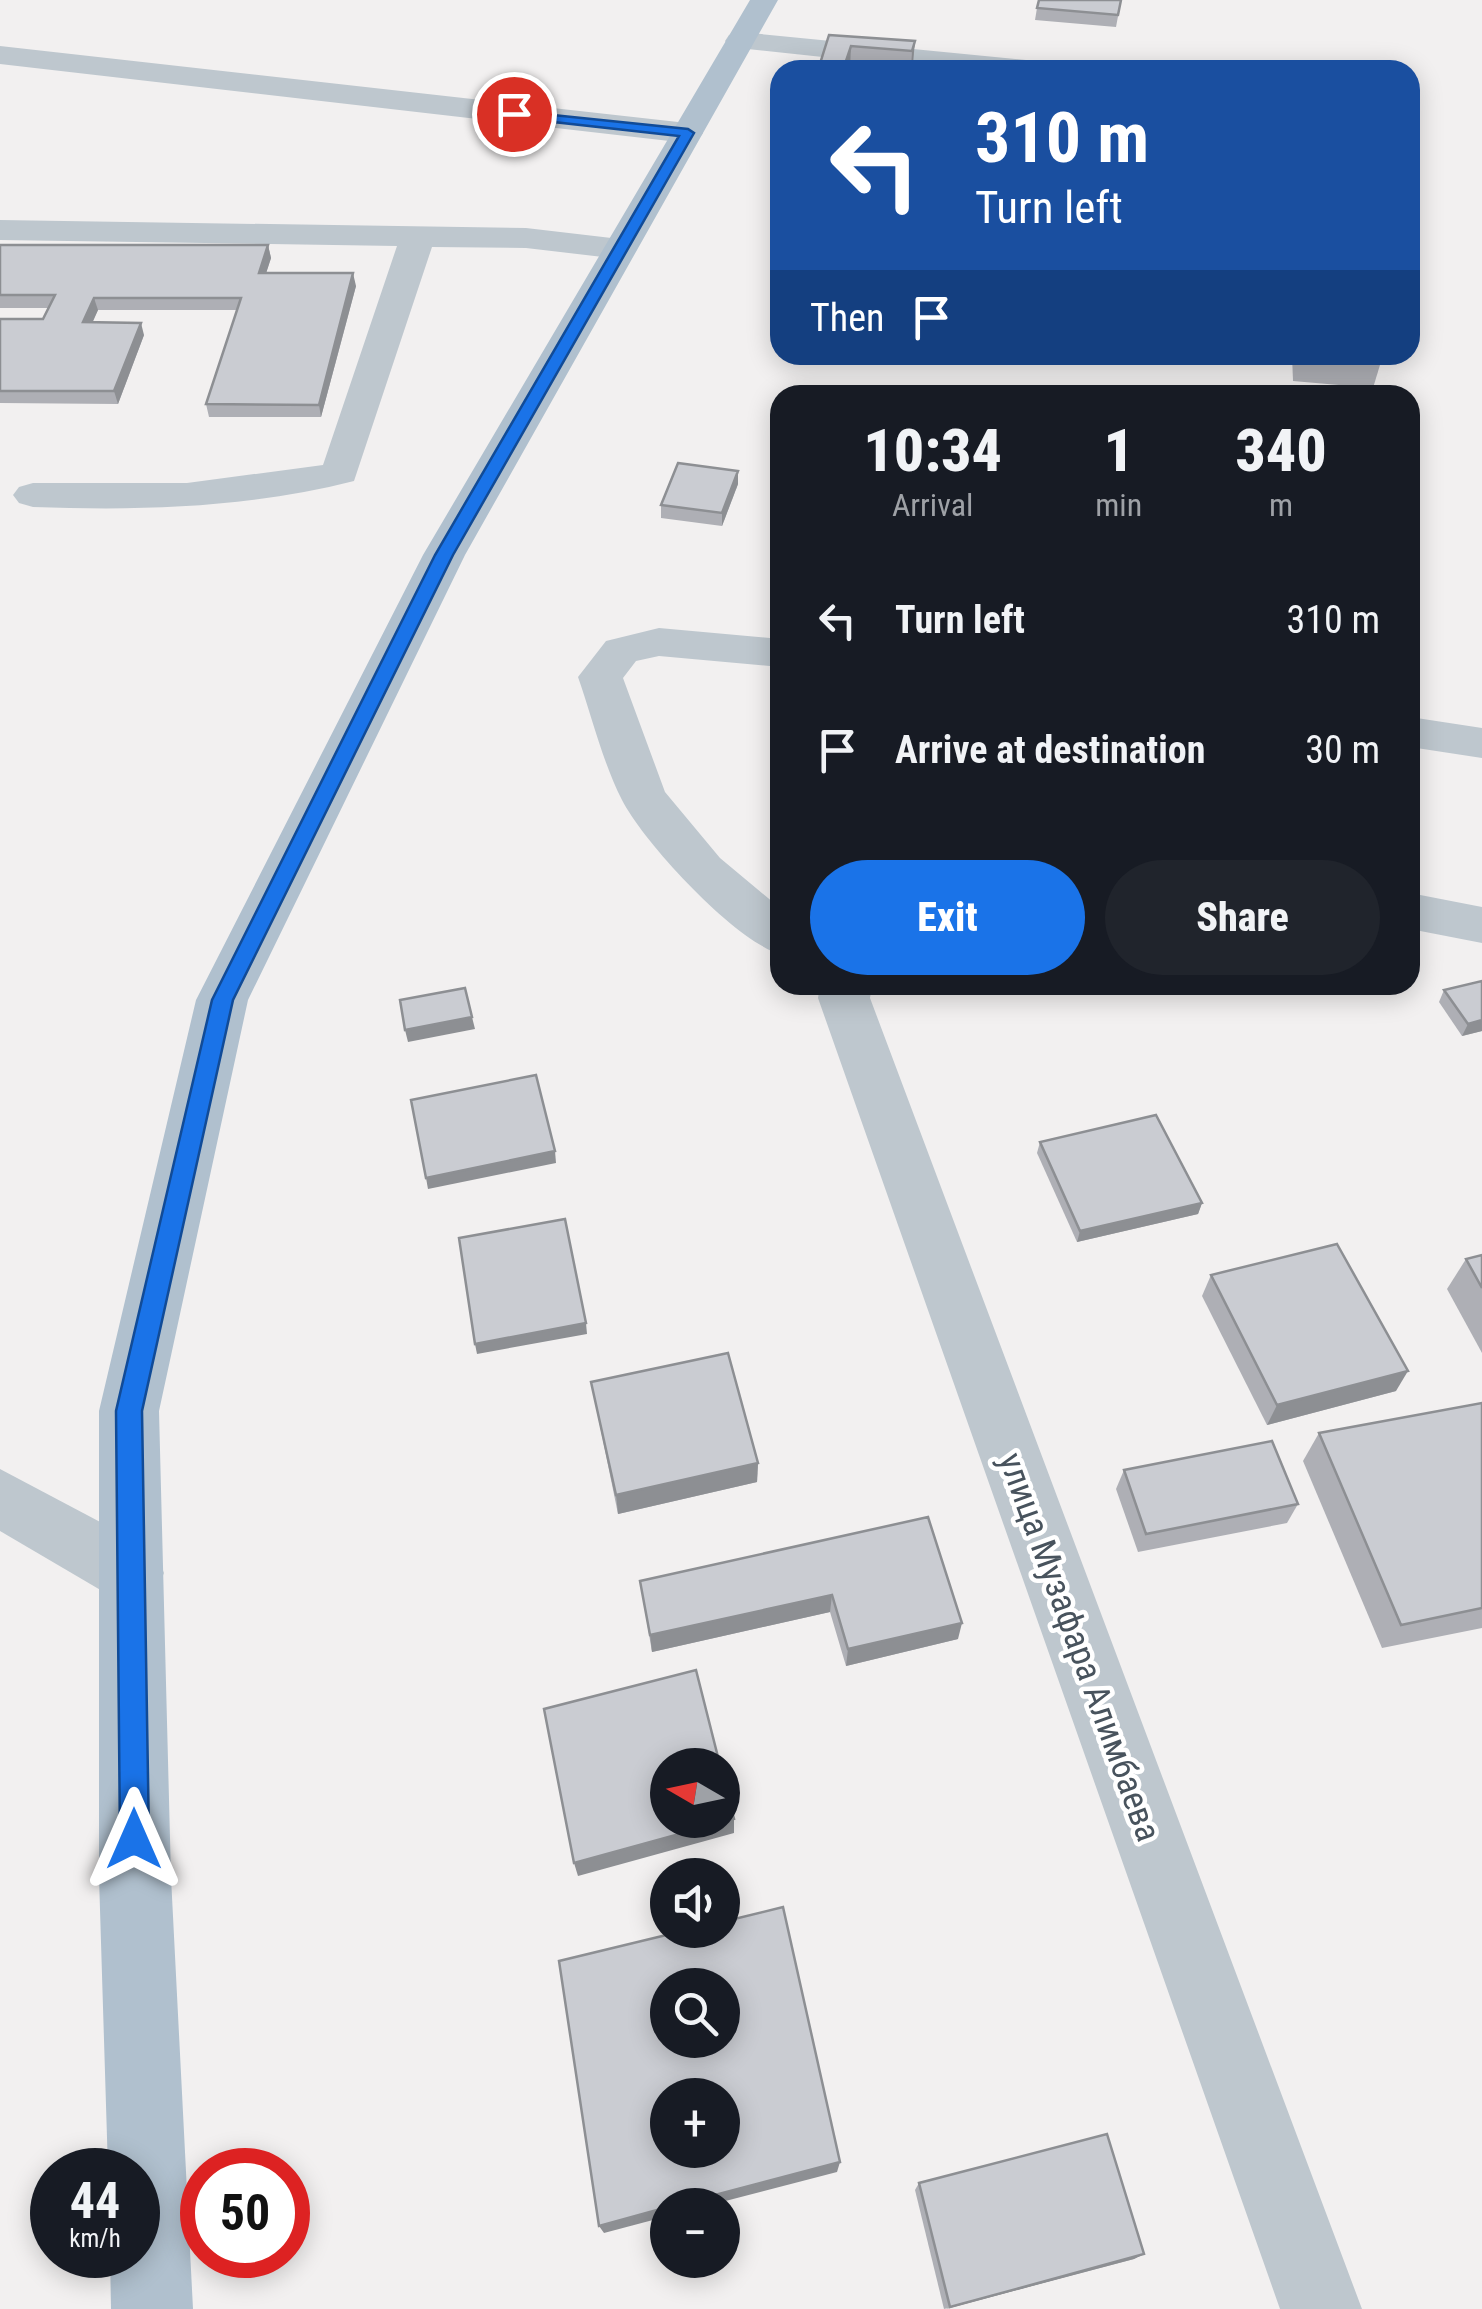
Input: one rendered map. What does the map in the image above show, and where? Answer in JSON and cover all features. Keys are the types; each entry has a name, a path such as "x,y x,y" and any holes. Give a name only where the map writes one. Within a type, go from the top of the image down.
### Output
{"main road":[{"path":"152,2309 135,1877 129,1411 222,1000 444,555 752,20"}],"street":[{"path":"752,20 979,60"},
{"path":"0,55 688,133"},
{"path":"0,230 526,238 620,249"},
{"path":"32,495 140,500 310,481 340,474 418,236"},
{"path":"770,652 659,642 622,651 600,677 644,798 703,870 770,927"},
{"path":"1420,734 1482,743"},
{"path":"1420,913 1482,926"},
{"name":"улица Музафара Алимбаева","path":"842,995 1322,2309"},
{"path":"0,1498 132,1573"}],"building":[{"path":"1039,0 1121,0 1118,15 1037,8"},
{"path":"829,35 915,41 912,51 851,46 846,60 821,60"},
{"path":"0,245 268,245 259,273 353,273 319,405 206,404 241,298 94,298 83,322 141,323 114,391 0,391 0,319 43,319 55,295 0,295"},
{"path":"678,463 738,471 722,513 661,505"},
{"path":"1482,981 1482,1020 1468,1024 1444,990"},
{"path":"465,988 472,1017 405,1030 400,1000"},
{"path":"536,1075 555,1151 426,1178 411,1100"},
{"path":"1156,1115 1202,1203 1080,1231 1040,1142"},
{"path":"565,1219 586,1323 475,1344 459,1238"},
{"path":"1337,1244 1408,1371 1277,1405 1211,1275"},
{"path":"1482,1255 1482,1288 1466,1259"},
{"path":"728,1353 758,1463 616,1495 591,1382"},
{"path":"1482,1403 1482,1608 1401,1625 1319,1433"},
{"path":"1272,1441 1298,1504 1146,1534 1124,1470"},
{"path":"928,1517 962,1623 848,1649 832,1595 650,1635 640,1581"},
{"path":"696,1670 716,1748 650,1748 650,1838 665,1838 574,1863 544,1709"},
{"path":"783,1907 840,2162 740,2188 650,2188 650,2212 599,2226 559,1961 650,1939 650,1948 740,1948 740,1918"},
{"path":"1107,2134 1144,2254 950,2307 919,2183"}],"route":[{"path":"134,1839 129,1411 222,1000 444,555 688,133 514,114"}]}
